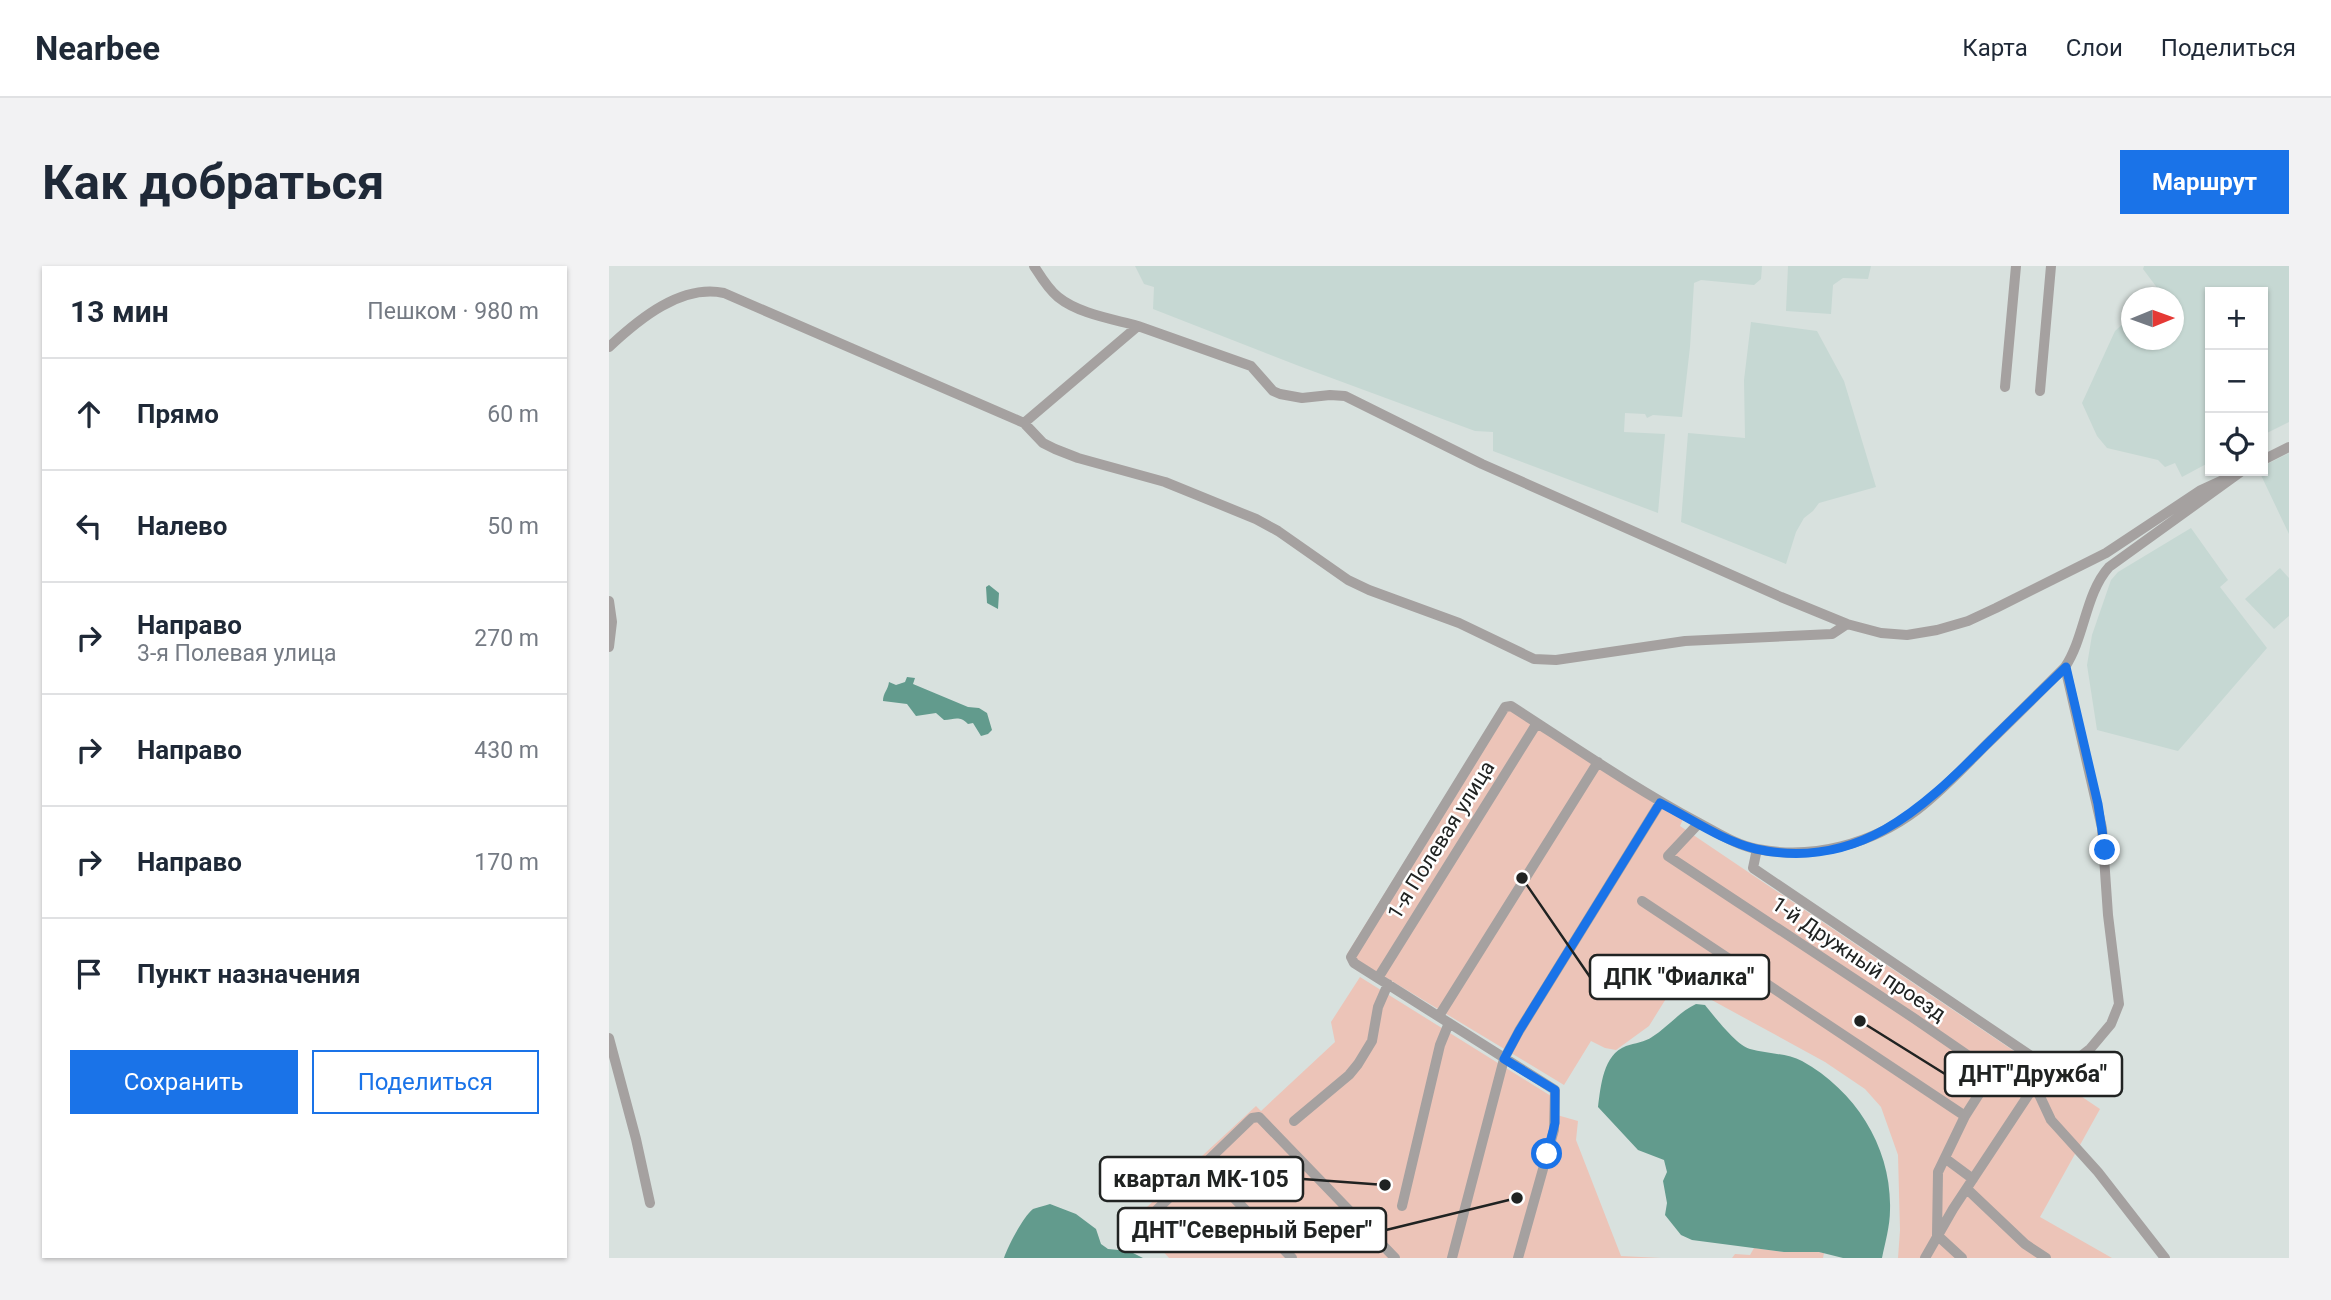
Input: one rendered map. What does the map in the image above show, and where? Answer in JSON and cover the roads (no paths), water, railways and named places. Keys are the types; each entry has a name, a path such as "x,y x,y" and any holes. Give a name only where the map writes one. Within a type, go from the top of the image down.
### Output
{"street":[{"path":"1034,266 1060,299 1099,316 1138,326 1251,366 1273,391 1280,394 1302,398 1345,396 1482,464 1847,624 1881,633 1907,635 1968,621 2106,553 2201,490 2231,476"},
{"path":"2005,387 2016,266"},
{"path":"2040,391 2052,266"},
{"path":"609,347 657,309 689,293 711,290 724,293 1024,423 1043,443 1055,449 1165,482 1256,519 1278,531 1348,580 1459,623 1534,659 1556,660 1685,642 1832,634 1847,624"},
{"path":"1024,423 1138,326"},
{"path":"2268,458 2289,447"},
{"path":"1518,1258 1554,1130 1555,1090 1352,960 1352,953 1508,705 1660,803 1731,840 1757,849 1787,852 1832,849 1859,841 1893,826 1917,810 2066,667 2099,581 2109,567 2235,476"},
{"path":"609,601 612,634 609,647"},
{"path":"1925,1258 2027,1096 2035,1086 2090,1049 2117,1015 2119,1004 2108,915 2102,828 2066,667"},
{"name":"1-я Полевая улица","path":"1378,978 1537,723"},
{"path":"1439,1016 1598,762"},
{"path":"1452,1258 1504,1059 1660,803"},
{"name":"1-й Дружный проезд","path":"1699,822 1668,856 2027,1096"},
{"path":"1757,849 1753,868 2031,1056 2046,1078"},
{"path":"1642,901 1965,1116"},
{"path":"1294,1121 1349,1075 1358,1064 1372,1041 1378,1007 1388,984"},
{"path":"1402,1206 1440,1045 1450,1023"},
{"path":"609,1038 650,1203"},
{"path":"1962,1258 1937,1235 1937,1176 1965,1116 1993,1072"},
{"path":"2035,1086 2050,1120 2098,1172 2165,1258"},
{"path":"1142,1224 1252,1118 1262,1118 1395,1258"},
{"path":"1946,1159 2025,1244 2046,1258"},
{"path":"1203,1166 1292,1258"}],"place":[{"name":"ДПК \"Фиалка\"","path":"1522,878"},
{"name":"ДНТ\"Дружба\"","path":"1860,1021"},
{"name":"квартал МК-105","path":"1385,1185"},
{"name":"ДНТ\"Северный Берег\"","path":"1517,1198"}]}
